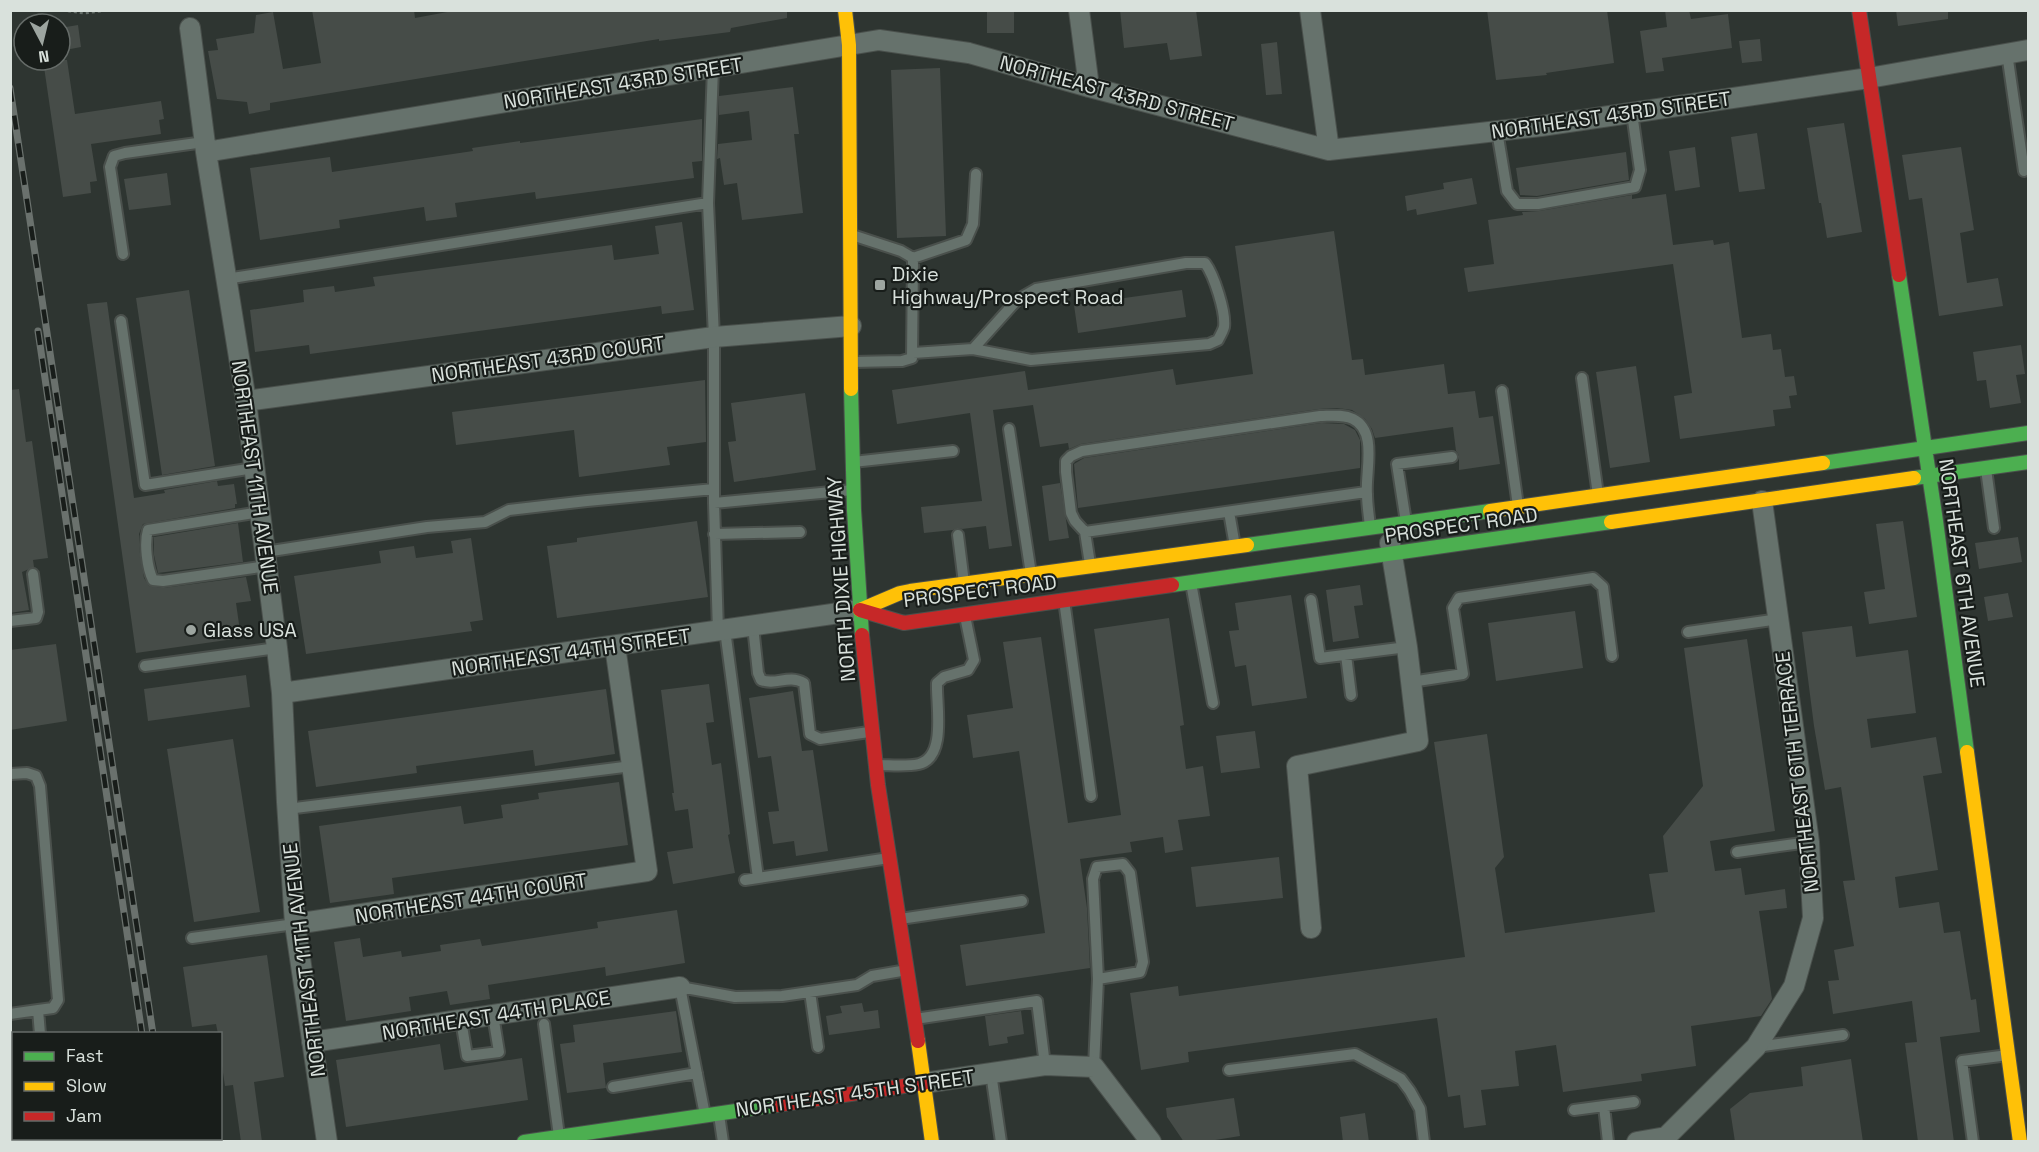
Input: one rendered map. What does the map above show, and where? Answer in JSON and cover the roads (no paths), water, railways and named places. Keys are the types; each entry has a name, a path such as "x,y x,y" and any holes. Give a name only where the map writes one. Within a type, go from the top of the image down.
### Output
{"main road":[{"name":"NORTH DIXIE HIGHWAY","path":"845,10 849,45 853,489 860,610 876,765 932,1142"},
{"name":"NORTHEAST 6TH AVENUE","path":"1858,10 1930,477 2008,1055 2020,1086 2020,1142"},
{"name":"PROSPECT ROAD","path":"860,610 900,593 2028,433"},
{"name":"PROSPECT ROAD","path":"860,610 904,623 2028,462"},
{"name":"NORTHEAST 45TH STREET","path":"524,1142 924,1083"}],"street":[{"path":"1079,10 1089,87"},
{"path":"1310,10 1329,150"},
{"name":"NORTHEAST 11TH AVENUE","path":"190,28 205,147 246,401 277,648 282,693 295,924 327,1142"},
{"name":"NORTHEAST 43RD STREET","path":"205,147 879,40 969,53 1329,150 1632,113 1869,78 2028,50"},
{"name":"NORTHEAST 43RD COURT","path":"246,401 714,337 851,326"},
{"name":"NORTHEAST 6TH TERRACE","path":"1650,1140 1756,1047 1794,986 1813,918 1809,842 1762,501"},
{"path":"1311,928 1297,766 1418,741 1407,647 1388,525"},
{"name":"NORTHEAST 44TH STREET","path":"282,693 860,610"},
{"path":"615,646 632,766"},
{"name":"NORTHEAST 44TH COURT","path":"295,924 647,871 632,766"},
{"name":"NORTHEAST 44TH PLACE","path":"312,1042 680,987"},
{"name":"NORTHEAST 45TH STREET","path":"924,1083 1045,1065 1094,1067"},
{"path":"1094,1067 1151,1142"}],"lane":[{"path":"2007,53 2024,171"},
{"path":"713,68 708,203 714,337 714,534 722,631 758,878"},
{"path":"1497,131 1507,191 1517,204 1538,204 1635,187 1640,170 1632,113"},
{"path":"123,254 110,167 114,156 205,147"},
{"path":"851,235 901,251 913,258 966,240 973,224 976,174"},
{"path":"226,279 708,203"},
{"path":"852,362 902,361 912,358 913,258"},
{"path":"913,353 973,349 1031,360 1209,344 1218,340 1224,326 1220,298 1210,271 1204,263 1186,262 1036,288 1017,300 973,349"},
{"path":"121,321 146,485 254,468"},
{"path":"1582,378 1599,495"},
{"path":"1502,391 1518,507"},
{"path":"1090,567 1085,532 1071,513 1066,461 1071,456 1082,451 1320,416 1354,419 1362,427 1366,434 1367,445 1366,492 1388,525"},
{"path":"1009,429 1031,575"},
{"path":"853,462 953,451"},
{"path":"1388,525 1397,464 1452,457"},
{"path":"1986,469 1994,528"},
{"path":"260,512 148,530 146,536 153,579 163,581 428,527 484,522 509,510 714,489"},
{"path":"714,503 853,489"},
{"path":"1085,532 1366,492"},
{"path":"1230,512 1235,547"},
{"path":"714,534 800,532"},
{"path":"958,535 964,584"},
{"path":"10,621 36,618 38,612 33,574"},
{"path":"1411,682 1463,674 1452,608 1459,598 1593,578 1604,587 1612,656"},
{"path":"1191,582 1213,703"},
{"path":"1064,600 1091,796"},
{"path":"1311,600 1320,658 1407,647"},
{"path":"876,765 920,764 930,758 938,738 937,683 944,677 968,670 974,660 965,614"},
{"path":"1688,632 1779,619"},
{"path":"753,626 758,673 761,680 767,682 796,678 804,683 810,734 820,739 872,731"},
{"path":"145,666 277,648"},
{"path":"1346,655 1351,695"},
{"path":"287,809 632,766"},
{"path":"10,774 27,773 36,776 40,786 58,1000 53,1008 10,1014"},
{"path":"1737,852 1809,842"},
{"path":"745,880 890,858"},
{"path":"1094,1067 1098,979 1093,879 1096,867 1123,864 1130,873 1143,962 1140,972 1098,979"},
{"path":"899,919 1022,901"},
{"path":"192,938 295,924"},
{"path":"723,1142 697,1073 680,987 735,997 782,996 857,985 872,976 908,970"},
{"path":"810,992 819,1047"},
{"path":"915,1019 1037,1001 1045,1065"},
{"path":"38,1010 40,1032"},
{"path":"461,1020 467,1056 499,1052 493,1015"},
{"path":"544,1024 568,1137"},
{"path":"1756,1047 1843,1035"},
{"path":"1228,1070 1355,1054 1384,1072 1401,1079 1410,1090 1420,1109 1424,1142"},
{"path":"1973,1142 1962,1061 2008,1055"},
{"path":"613,1087 697,1073"},
{"path":"991,1073 1001,1142"},
{"path":"1574,1110 1634,1102"},
{"path":"1605,1106 1608,1142"}],"railway":[{"path":"10,88 153,1032"},
{"path":"38,331 142,1032"}],"place":[{"name":"Dixie Highway/Prospect Road","path":"880,285"},
{"name":"Glass USA","path":"191,630"}]}
